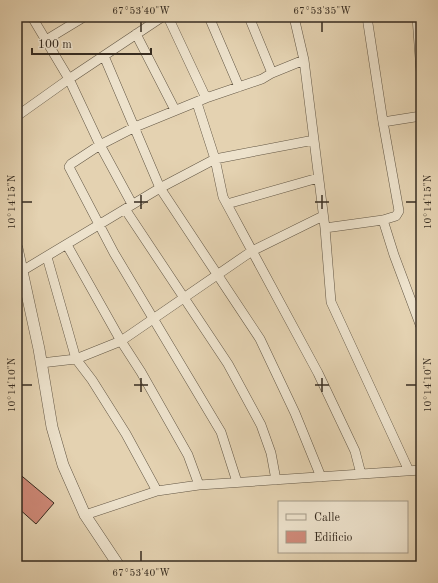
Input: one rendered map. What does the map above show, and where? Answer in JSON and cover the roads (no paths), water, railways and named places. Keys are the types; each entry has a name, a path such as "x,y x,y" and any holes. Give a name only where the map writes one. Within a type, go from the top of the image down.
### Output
{"street":[{"path":"32,17 69,79 129,207 184,297 228,364 261,425 271,453 276,480"},
{"path":"46,40 84,17"},
{"path":"17,116 69,79 162,17"},
{"path":"168,17 206,98"},
{"path":"209,17 239,87"},
{"path":"249,17 272,73"},
{"path":"294,17 304,60 325,228 331,302 409,471"},
{"path":"325,228 383,220 396,216 399,211 383,122 367,17"},
{"path":"417,17 421,72"},
{"path":"136,34 175,110"},
{"path":"104,56 160,188 260,339 295,413 321,477"},
{"path":"237,482 221,432 99,225 69,167 71,164 100,145 135,127 175,110 197,103 206,98 262,79 272,73 304,60"},
{"path":"197,103 215,159 223,197 318,373 355,451 361,474"},
{"path":"383,122 421,116"},
{"path":"22,271 160,188 215,159 314,140"},
{"path":"227,204 318,178"},
{"path":"41,363 76,359 121,341 252,251 323,216"},
{"path":"383,220 396,262 421,327"},
{"path":"67,245 188,455 199,485"},
{"path":"17,248 57,446 85,514 119,566"},
{"path":"47,257 76,359 92,380 126,434 157,491"},
{"path":"85,514 157,491 199,485 421,470"}],"waterway":[{"path":"50,566 53,563"}]}
